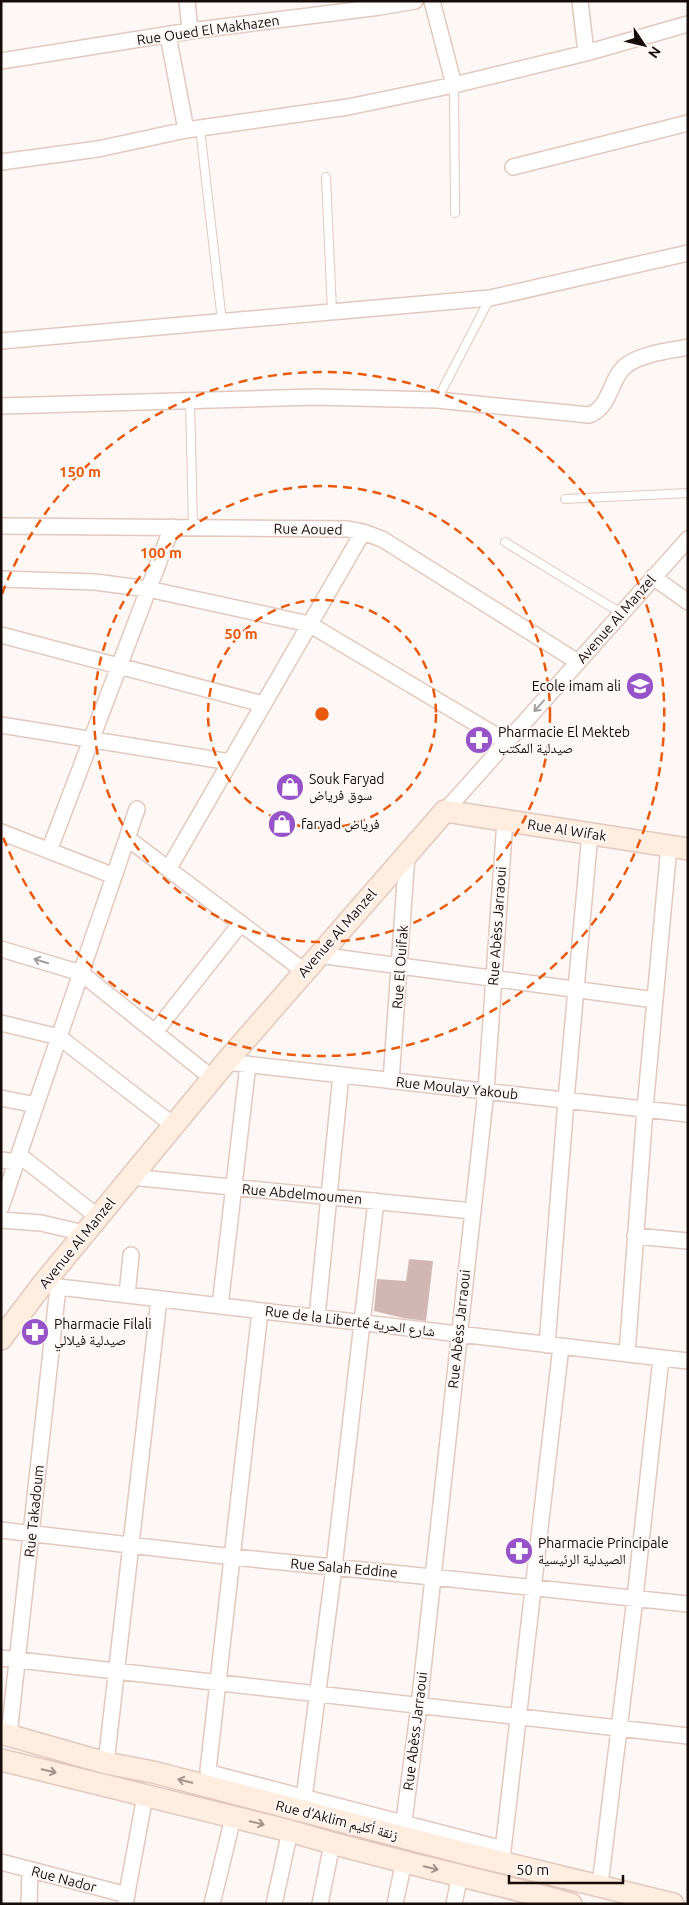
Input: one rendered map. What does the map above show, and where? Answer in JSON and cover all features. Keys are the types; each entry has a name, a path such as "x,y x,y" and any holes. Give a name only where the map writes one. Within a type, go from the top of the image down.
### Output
{"street":[{"path":"187,1 190,31"},
{"name":"Rue Oued El Makhazen","path":"1,62 190,31 415,1"},
{"path":"432,1 454,85"},
{"path":"580,1 586,53"},
{"path":"1,162 98,149 193,129 348,107 454,85 586,53 688,24"},
{"path":"168,35 193,129"},
{"path":"513,167 688,123"},
{"path":"1,340 490,298 688,253"},
{"path":"1,406 315,397 437,400 589,414 598,412 602,408 616,376 628,365 642,357 688,347"},
{"name":"Rue Aoued","path":"1,526 348,529 363,532 382,539 578,662"},
{"path":"50,851 172,527"},
{"path":"169,868 363,532"},
{"name":"Avenue Al Manzel","path":"1,1339 50,1286 84,1234 219,1070 407,854 688,538"},
{"path":"653,577 688,602"},
{"path":"1,579 95,582 148,589 310,624 507,742"},
{"path":"1,635 264,704"},
{"path":"1,726 230,762"},
{"path":"1,1207 137,809"},
{"name":"Rue Al Wifak","path":"445,811 678,847"},
{"name":"Rue Abèss Jarraoui","path":"403,1830 419,1706 486,1091 505,820"},
{"path":"1,832 114,876"},
{"path":"502,1855 533,1588 554,1346 566,1100 590,833"},
{"path":"128,838 240,922 311,963 400,966 655,1000"},
{"path":"627,1354 655,1000 678,847"},
{"name":"Rue El Ouifak","path":"391,1080 407,854"},
{"path":"154,1032 240,922"},
{"path":"1,949 81,973 154,1032 219,1070"},
{"path":"1,1023 59,1037 173,1125"},
{"path":"220,1306 248,1064"},
{"name":"Rue Moulay Yakoub","path":"219,1070 248,1064 688,1114"},
{"path":"317,1318 341,1075"},
{"path":"1,1098 36,1105"},
{"path":"1,1160 18,1159 98,1217"},
{"name":"Rue Abdelmoumen","path":"131,1177 472,1211"},
{"path":"260,1311 208,1770 214,1774 304,1804 334,1567 376,1201"},
{"path":"1,1220 41,1223 84,1234"},
{"path":"636,1236 688,1241"},
{"path":"127,1295 131,1255"},
{"name":"Rue de la Liberté شارع الحرية","path":"50,1286 688,1362"},
{"name":"Rue Takadoum","path":"5,1734 18,1660 32,1534 50,1286"},
{"path":"106,1763 159,1299"},
{"path":"600,1885 635,1598 661,1358"},
{"name":"Rue Salah Eddine","path":"1,1530 232,1558 688,1604"},
{"path":"1,1658 688,1736"},
{"name":"Rue d’Aklim زنقة أكليم","path":"5,1734 106,1763 304,1804 502,1855 600,1885 673,1904"},
{"name":"Rue d’Aklim زنقة أكليم","path":"1,1760 290,1831 332,1844 494,1882 570,1904"},
{"path":"126,1900 145,1796"},
{"path":"212,1904 233,1818"},
{"path":"274,1904 290,1831"},
{"path":"320,1904 332,1844"},
{"path":"395,1904 404,1861"},
{"name":"Rue Nador","path":"1,1862 126,1900"},
{"path":"29,1904 30,1870"},
{"path":"454,1904 460,1875"}],"lane":[{"path":"454,85 455,213"},
{"path":"193,129 222,321"},
{"path":"326,177 332,311"},
{"path":"437,400 490,298"},
{"path":"190,400 193,527"},
{"path":"564,499 688,493"},
{"path":"505,542 621,613"}],"building":[{"path":"409,1259 433,1261 426,1321 374,1311 377,1279 406,1281"}],"place":[{"name":"Ecole imam ali","path":"640,686"},
{"name":"Pharmacie El Mekteb صيدلية المكتب","path":"479,740"},
{"name":"Souk Faryad سوق فرياض","path":"290,787"},
{"name":"faryad فرياض","path":"282,824"},
{"name":"Pharmacie Filali صيدلية فيلالي","path":"35,1332"},
{"name":"Pharmacie Principale الصيدلية الرئيسية","path":"519,1551"}]}
